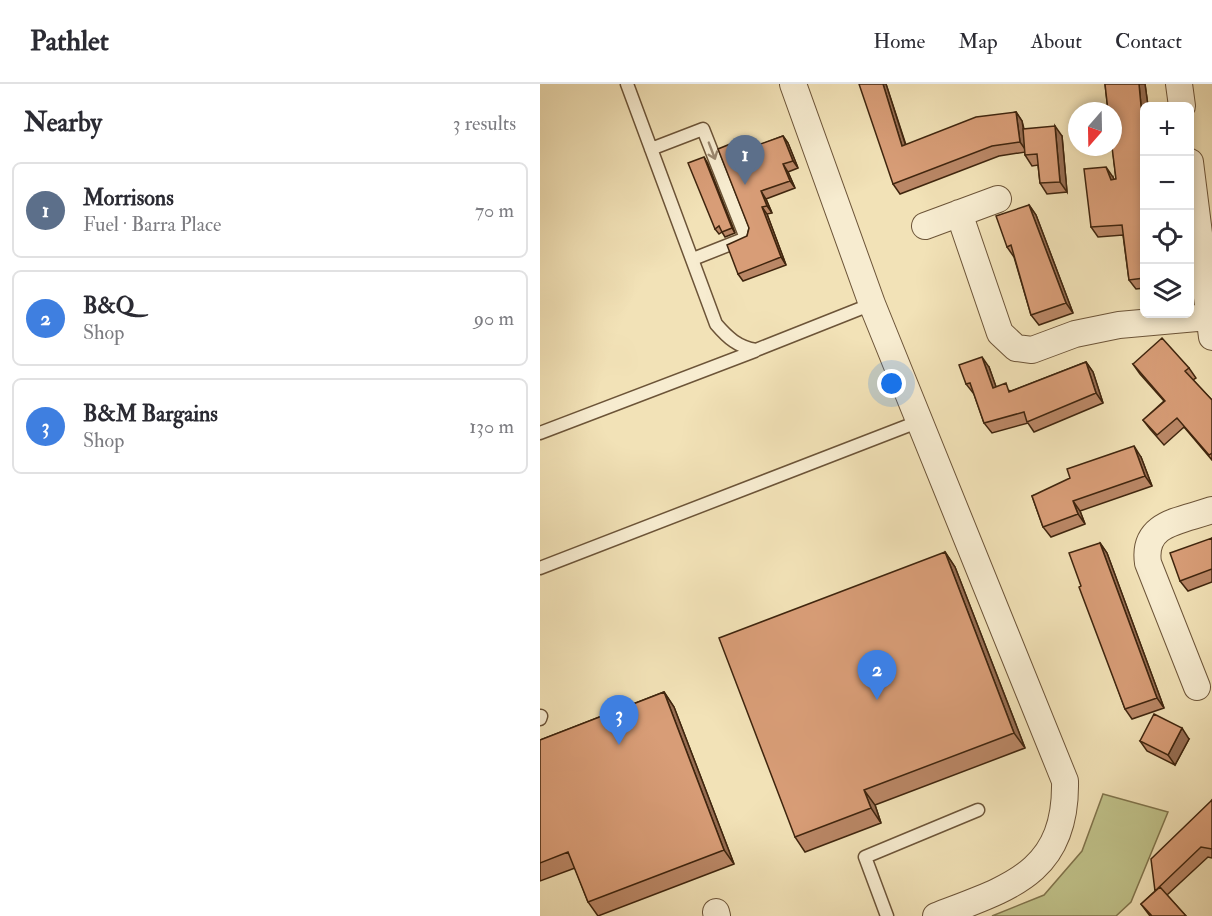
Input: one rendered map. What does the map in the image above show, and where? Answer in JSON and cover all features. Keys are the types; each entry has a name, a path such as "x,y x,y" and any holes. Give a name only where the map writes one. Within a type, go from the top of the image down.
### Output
{"street":[{"path":"793,84 872,304 1065,781 1065,805 1061,825 1052,845 1028,875 1010,888 936,916"},
{"path":"1179,84 1181,102"},
{"path":"959,213 1000,333 1016,348 1032,350 1075,334 1119,325 1210,327 1198,172"},
{"path":"925,226 998,199"},
{"path":"1197,687 1148,563 1147,545 1156,531 1212,510"}],"lane":[{"path":"627,84 716,324 735,343 756,350"},
{"path":"651,148 704,129 746,238 693,260"},
{"path":"540,433 872,304"},
{"path":"540,568 920,421"},
{"path":"888,916 865,858 978,810"}],"green space":[{"path":"1103,794 1168,812 1131,902 1116,916 992,916 1044,895 1082,851"}],"building":[{"path":"859,84 883,84 902,146 976,117 1016,112 1020,142 992,146 893,184"},
{"path":"1105,84 1139,84 1140,279 1129,280 1122,225 1091,227 1084,169 1106,167 1111,180 1116,179 1113,156 1122,156 1122,102 1107,102"},
{"path":"1055,126 1060,182 1040,183 1037,154 1025,155 1023,129"},
{"path":"783,136 793,161 783,164 790,181 761,191 767,206 762,207 781,257 738,274 727,245 747,236 749,228 718,149 740,140 744,150"},
{"path":"704,157 732,228 722,232 719,226 715,229 688,163"},
{"path":"1029,205 1066,303 1031,315 1011,245 1007,247 996,216"},
{"path":"1162,338 1189,368 1185,371 1212,400 1212,453 1209,455 1177,418 1157,435 1143,420 1165,401 1133,364"},
{"path":"982,357 993,388 1006,383 1009,392 1086,362 1096,393 1027,422 1024,412 984,423 970,383 966,384 959,365"},
{"path":"1134,446 1145,476 1073,501 1078,514 1043,527 1032,496 1070,478 1067,469"},
{"path":"1212,538 1212,569 1180,581 1170,553"},
{"path":"1100,543 1157,698 1125,709 1079,587 1081,586 1069,553"},
{"path":"945,552 1014,733 864,790 871,808 795,837 719,638"},
{"path":"664,692 724,850 588,902 568,852 540,863 540,740"},
{"path":"1154,714 1182,728 1168,755 1140,741"},
{"path":"1212,800 1212,849 1201,847 1155,891 1151,859"},
{"path":"1160,887 1186,916 1152,916 1141,904"}],"place":[{"name":"Morrisons","path":"745,185"},
{"name":"B&Q","path":"877,700"},
{"name":"B&M Bargains","path":"619,745"}]}
